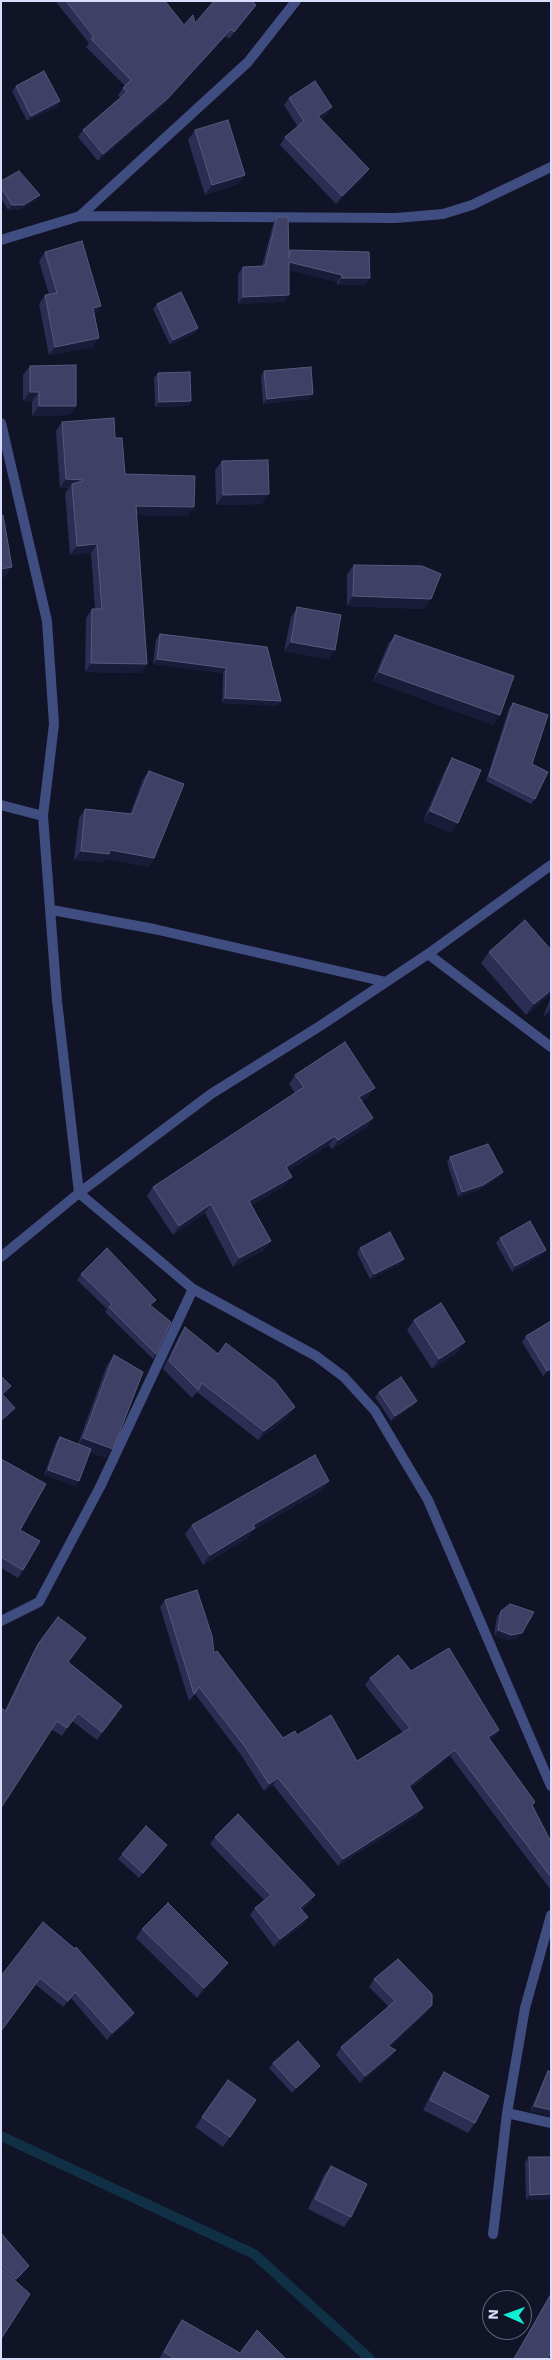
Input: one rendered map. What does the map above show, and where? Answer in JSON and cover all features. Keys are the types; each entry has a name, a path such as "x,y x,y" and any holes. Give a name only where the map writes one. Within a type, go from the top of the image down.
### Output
{"street":[{"path":"80,216 248,62 296,1"},
{"path":"1,240 80,216 396,218 444,214 472,205 551,167"},
{"path":"1,423 47,621 54,724 43,816 58,1001 79,1193 193,1288 316,1356 344,1376 376,1411 428,1500 551,1786"},
{"path":"1,805 43,816"},
{"path":"1,1257 79,1193 211,1094 428,954 551,865"},
{"path":"52,910 154,928 386,982"},
{"path":"428,954 551,1047"},
{"path":"1,1622 39,1602 100,1486 193,1288"},
{"path":"493,2234 508,2113 525,2008 551,1916"},
{"path":"508,2113 551,2123"}],"building":[{"path":"66,1 165,1 184,25 193,15 195,23 214,1 252,1 256,5 234,32 231,29 168,98 103,154 83,130 127,92 123,88 131,80 91,39 94,37"},
{"path":"44,71 60,101 31,116 16,86"},
{"path":"315,81 332,107 318,116 369,169 342,196 285,137 304,121 289,98"},
{"path":"228,120 245,175 212,185 195,130"},
{"path":"19,171 40,195 23,205 12,205 1,187 1,181"},
{"path":"277,217 288,217 289,258 290,250 369,252 370,278 342,278 342,275 289,262 289,295 243,297 243,267 265,266"},
{"path":"82,241 101,306 93,308 99,338 55,347 45,295 57,293 45,252"},
{"path":"181,292 198,328 173,340 157,304"},
{"path":"76,365 76,406 39,406 39,392 30,392 30,366"},
{"path":"311,367 313,394 267,399 264,371"},
{"path":"190,372 191,401 159,402 158,373"},
{"path":"114,418 115,438 122,438 125,474 195,476 194,507 136,506 147,664 91,663 92,609 102,609 97,544 77,546 72,484 83,480 66,479 62,422"},
{"path":"268,460 269,494 223,495 222,461"},
{"path":"1,515 3,515 12,567 1,569"},
{"path":"354,565 422,566 441,574 431,599 353,596"},
{"path":"297,607 341,615 335,650 291,642"},
{"path":"160,634 267,647 281,701 225,698 226,668 157,659"},
{"path":"395,635 514,676 500,715 379,672"},
{"path":"513,703 548,715 532,764 548,772 535,799 489,776"},
{"path":"452,758 481,770 458,823 430,811"},
{"path":"149,771 184,784 154,858 110,850 109,854 81,851 85,809 132,814"},
{"path":"525,920 551,950 551,990 534,1004 489,952"},
{"path":"345,1042 375,1088 359,1097 373,1118 338,1140 335,1136 286,1167 292,1177 249,1201 271,1241 239,1258 211,1204 179,1226 153,1187 304,1087 295,1075"},
{"path":"488,1144 503,1172 483,1185 462,1192 450,1157"},
{"path":"530,1221 546,1250 515,1266 500,1238"},
{"path":"390,1232 404,1259 374,1274 360,1248"},
{"path":"107,1248 156,1300 150,1305 171,1322 156,1354 109,1307 112,1304 81,1274"},
{"path":"441,1303 465,1342 439,1359 414,1320"},
{"path":"551,1321 551,1368 547,1371 526,1336"},
{"path":"185,1327 218,1354 226,1343 275,1381 295,1407 264,1431 202,1383 198,1390 169,1361"},
{"path":"114,1355 143,1372 113,1449 83,1438"},
{"path":"1,1376 11,1386 2,1394 15,1408 1,1420"},
{"path":"401,1377 417,1401 395,1416 379,1392"},
{"path":"60,1437 91,1449 79,1481 48,1470"},
{"path":"315,1455 329,1481 253,1525 255,1528 210,1555 192,1525"},
{"path":"1,1459 46,1484 20,1530 40,1541 23,1570 1,1557"},
{"path":"197,1590 212,1636 214,1653 217,1651 283,1738 295,1731 297,1735 331,1715 357,1761 410,1728 370,1678 398,1655 411,1671 449,1648 499,1730 488,1737 535,1802 532,1805 551,1842 551,1877 455,1750 409,1786 423,1808 343,1859 278,1778 269,1784 246,1748 199,1687 194,1694 165,1600"},
{"path":"510,1604 534,1612 522,1633 511,1635 498,1630 501,1611"},
{"path":"58,1617 86,1638 68,1662 122,1706 102,1732 78,1713 67,1728 57,1721 1,1808 1,1708 6,1711 38,1644"},
{"path":"238,1814 315,1895 300,1908 308,1917 280,1939 255,1908 271,1895 215,1837"},
{"path":"146,1826 167,1845 143,1873 122,1854"},
{"path":"168,1903 228,1963 204,1988 142,1929"},
{"path":"43,1922 75,1949 76,1947 134,2013 112,2033 75,1992 68,2001 40,1978 1,2031 1,1976"},
{"path":"398,1959 432,1994 432,2005 388,2046 396,2050 365,2076 341,2047 395,2001 374,1979"},
{"path":"298,2041 320,2066 296,2088 273,2063"},
{"path":"548,2071 551,2072 551,2110 534,2106"},
{"path":"444,2072 489,2096 475,2123 430,2100"},
{"path":"228,2080 256,2100 230,2137 202,2117"},
{"path":"529,2157 551,2157 551,2194 530,2195"},
{"path":"331,2166 367,2184 351,2217 315,2199"},
{"path":"1,2233 29,2266 16,2279 1,2265"},
{"path":"1,2268 30,2294 1,2339"},
{"path":"551,2294 551,2352 547,2359 514,2359 525,2340 532,2340 532,2327"},
{"path":"182,2320 240,2353 257,2330 286,2359 176,2359 164,2352"}],"waterway":[{"path":"1,2136 254,2254 370,2359"}]}
